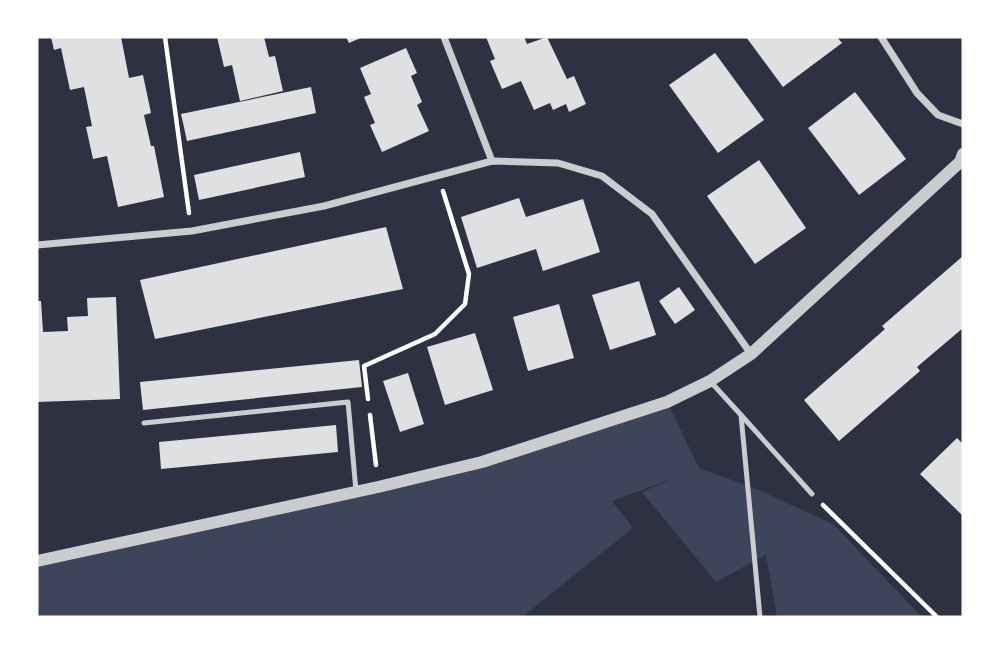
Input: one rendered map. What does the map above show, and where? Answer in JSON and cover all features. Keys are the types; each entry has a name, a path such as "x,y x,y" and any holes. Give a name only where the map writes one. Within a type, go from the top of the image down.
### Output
{"street":[{"path":"444,37 492,161"},
{"path":"881,37 917,93 931,108 938,115 963,124"},
{"path":"37,561 482,462 667,402 710,381 751,354 960,162 963,154"},
{"path":"37,244 192,231 324,206 492,161 558,163 602,176 652,214 751,354"}],"lane":[{"path":"710,381 812,494"},
{"path":"144,424 348,402 356,491"},
{"path":"741,415 760,617"}],"path":[{"path":"165,37 192,231"},
{"path":"379,487 364,366 435,334 465,304 469,274 439,177"},
{"path":"812,494 937,617"}],"shaded area":[{"path":"667,402 699,468 761,491 833,524 922,617 777,617 766,555 716,582 642,492 677,477 612,501 633,528 522,617 37,617 37,561 378,487"}],"building":[{"path":"51,37 121,37 129,78 143,75 151,113 144,115 151,146 154,146 164,197 118,207 107,156 93,159 86,127 92,126 84,87 70,90 61,48 54,50"},
{"path":"217,37 264,37 269,57 275,56 283,91 240,101 232,65 224,67"},
{"path":"346,37 363,37 349,43"},
{"path":"486,37 524,37 527,44 547,37 567,79 574,76 586,104 569,112 566,104 553,110 550,103 534,110 521,81 502,89 490,61 495,59"},
{"path":"746,37 837,37 842,43 783,87"},
{"path":"406,48 417,73 411,76 422,102 417,105 429,131 382,152 370,125 375,123 364,97 371,94 360,68"},
{"path":"715,53 764,120 718,153 669,85"},
{"path":"311,87 316,113 187,141 181,114"},
{"path":"855,92 906,159 859,195 808,128"},
{"path":"300,152 305,177 199,200 194,175"},
{"path":"759,160 806,228 755,264 707,196"},
{"path":"519,198 526,217 583,199 600,252 543,271 536,249 477,268 461,217"},
{"path":"386,227 403,289 155,339 140,280"},
{"path":"963,256 963,328 917,367 920,371 839,441 804,400 885,329 882,326"},
{"path":"639,281 656,335 610,350 592,295"},
{"path":"679,287 695,310 675,324 659,301"},
{"path":"116,297 120,399 37,402 37,301 41,301 43,332 68,331 67,317 88,316 87,298"},
{"path":"559,304 574,358 528,371 513,317"},
{"path":"475,333 493,390 445,405 427,347"},
{"path":"359,360 362,387 143,410 140,382"},
{"path":"408,373 424,424 400,432 383,381"},
{"path":"336,425 338,452 161,469 159,442"},
{"path":"957,438 963,444 963,516 920,474"}]}
